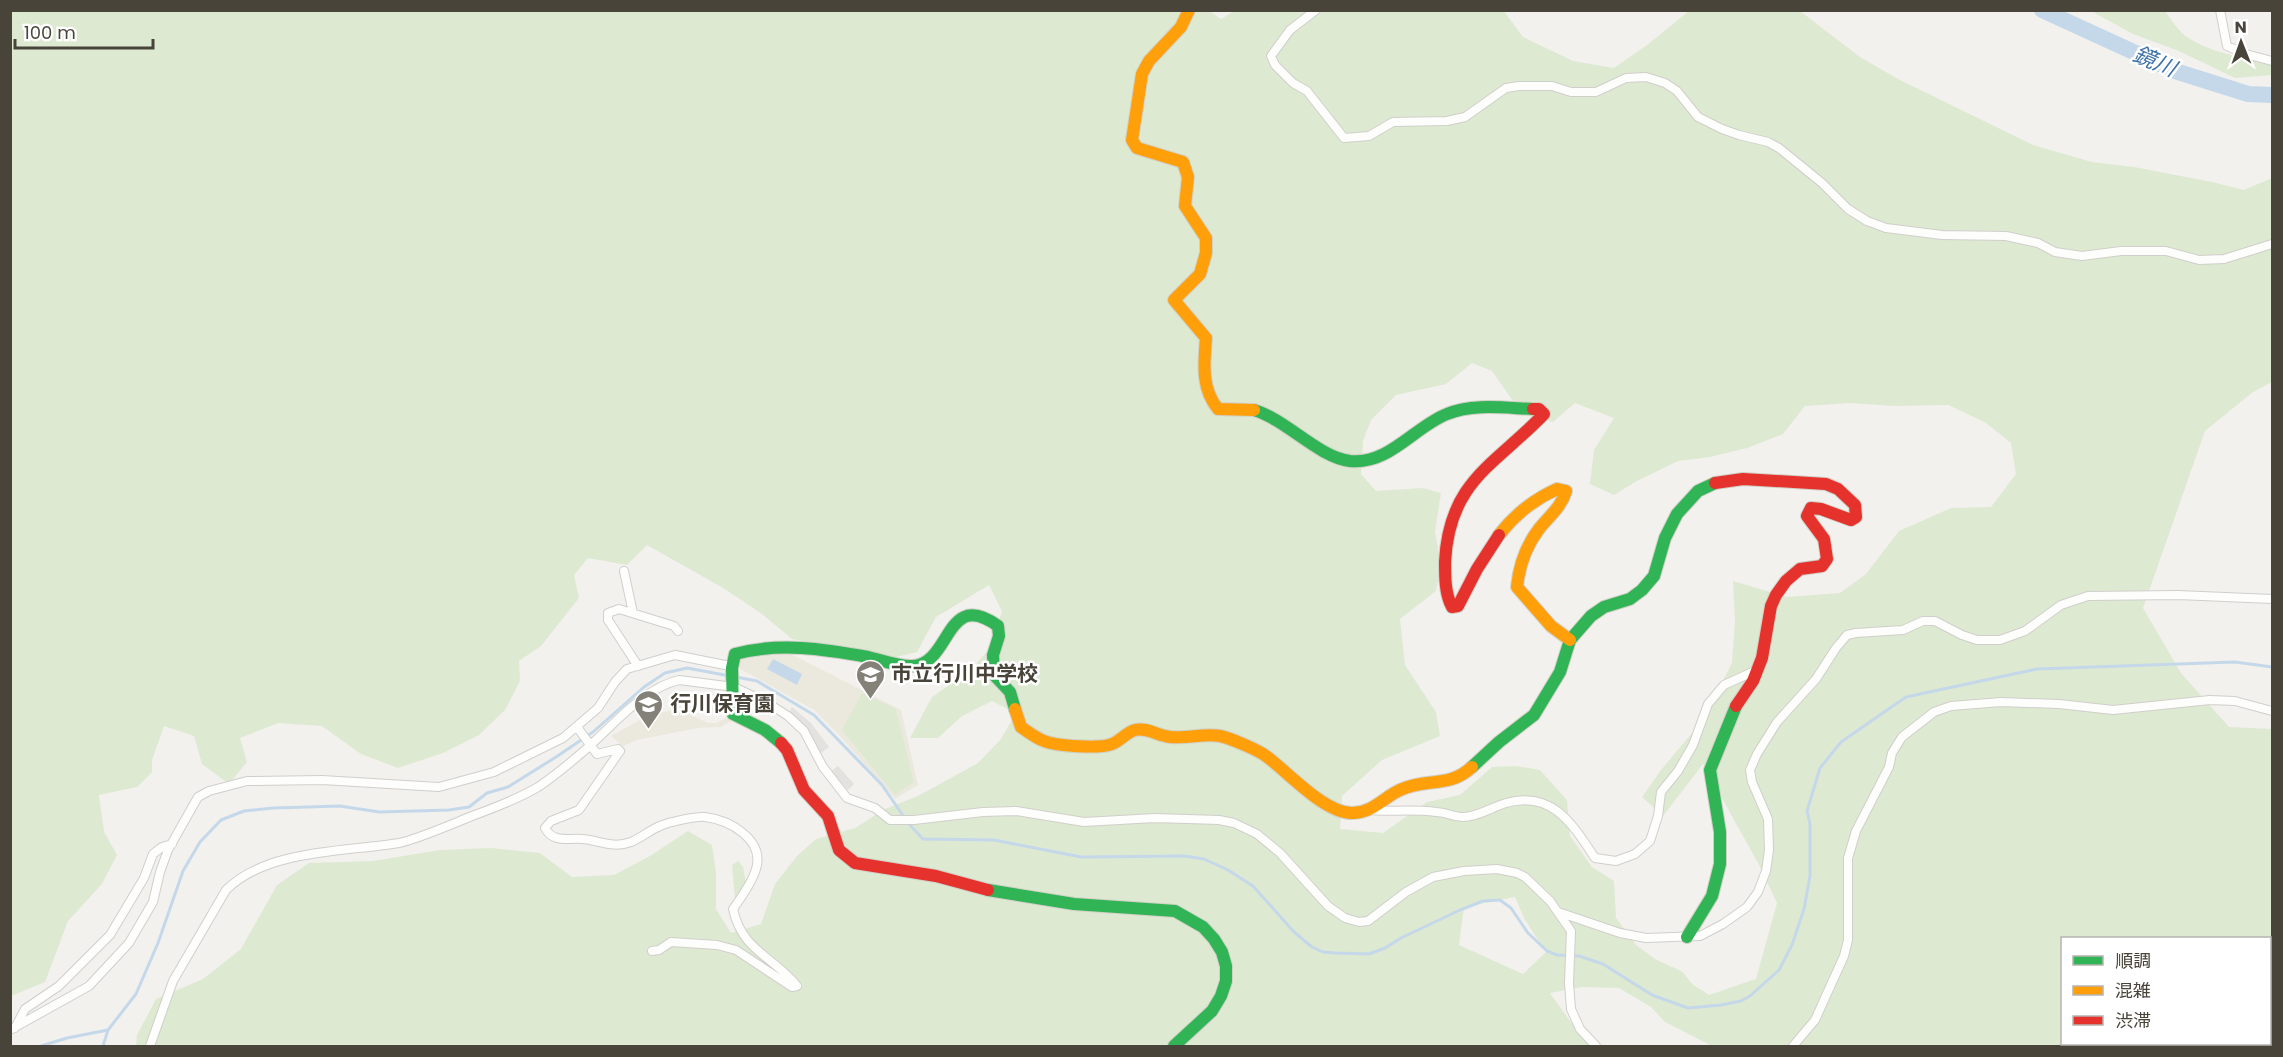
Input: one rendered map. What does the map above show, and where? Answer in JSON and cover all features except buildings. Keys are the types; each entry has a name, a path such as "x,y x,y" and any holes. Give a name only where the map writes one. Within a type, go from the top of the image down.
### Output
{"street":[{"path":"1189,10 1179,32 1144,69 1140,79 1139,102 1131,133 1132,144 1137,149 1159,153 1183,162 1188,177 1185,206 1206,238 1206,253 1200,274 1174,300 1206,338 1204,383 1210,402 1218,409 1256,410 1294,429 1348,462 1365,461 1382,455 1409,440 1448,413 1463,409 1539,409 1544,414 1485,467 1456,505 1445,551 1446,584 1449,603 1452,607 1458,606 1470,580 1492,547 1521,511 1542,496 1557,489 1566,491 1565,500 1536,534 1517,575 1517,588 1551,626 1570,640"},
{"path":"1316,10 1290,30 1271,56 1275,65 1293,83 1307,91 1344,138 1369,136 1394,122 1447,121 1465,117 1506,88 1552,86 1571,92 1596,92 1626,78 1647,77 1665,83 1677,91 1698,117 1722,129 1768,142 1779,148 1848,209 1867,221 1886,228 1942,235 2006,236 2038,243 2055,252 2082,256 2121,251 2166,251 2199,260 2224,259 2272,244"},
{"path":"2220,10 2227,46 2272,61"},
{"path":"1174,1047 1211,1012 1222,996 1226,985 1226,962 1207,929 1189,916 1175,911 1074,904 988,890 902,869 864,867 855,863 839,850 828,816 804,790 787,750 765,730 733,714 731,702 734,687 730,666 735,654 749,648 798,648 912,666 924,663 942,644 956,621 974,614 987,618 998,626 999,636 993,655 994,675 1011,693 1021,727 1035,737 1045,742 1082,746 1111,745 1134,730 1147,730 1169,737 1221,736 1265,756 1290,778 1335,810 1352,813 1367,810 1387,800 1399,790 1418,784 1449,781 1463,775 1499,742 1534,715 1560,672 1570,640 1591,616 1604,607 1630,598 1642,590 1653,576 1665,538 1677,514 1698,491 1712,483 1743,479 1826,484 1838,489 1855,505 1856,517 1851,520 1843,519 1818,507 1811,508 1807,516 1822,533 1827,545 1827,560 1822,566 1800,570 1786,581 1776,595 1771,606 1762,658 1753,681 1738,700 1710,770 1720,832 1720,864 1712,896 1687,937"},
{"path":"624,571 633,613"},
{"path":"1558,912 1620,933 1646,938 1687,937 1700,936 1723,924 1747,907 1758,892 1766,872 1769,850 1768,819 1752,782 1750,770 1777,722 1816,679 1836,648 1847,636 1856,633 1903,630 1923,621 1935,621 1977,640 2000,640 2025,632 2061,605 2088,596 2178,595 2272,599"},
{"path":"638,666 608,620 608,613 619,609 674,626 678,631"},
{"path":"13,1029 89,987 129,943 153,902 160,872 172,844 198,797 209,791 247,781 290,780 439,788 494,772 549,746 577,727 598,708 621,674 627,669 675,655 730,666"},
{"path":"1367,810 1437,812 1462,817 1475,815 1508,802 1535,801 1562,813 1572,823 1595,858 1616,861 1635,854 1650,841 1658,816 1661,792 1678,771 1693,745 1708,704 1715,694 1724,685 1757,670"},
{"path":"150,1047 178,971 226,890 237,879 255,869 302,856 335,849 400,843 470,817 538,787 590,745 647,694 679,680 734,687 766,702 788,716 804,731 823,767 848,798 874,808 890,820 1016,811 1084,822 1155,818 1219,820 1233,823 1257,834 1280,853 1328,906 1345,918 1359,922 1368,921 1406,892 1433,877 1464,871 1497,869 1517,873 1525,877 1558,912 1571,931 1569,983 1571,1009 1580,1029 1596,1047"},
{"path":"1793,1047 1815,1020 1844,956 1849,929 1848,858 1857,831 1889,767 1892,753 1902,737 1934,712 1951,706 2001,702 2059,704 2113,710 2210,700 2235,701 2272,711"},
{"path":"577,727 597,754 618,749 620,751 579,810 551,821 545,828 548,834 560,840 583,839 609,845 632,842 662,825 704,817 733,826 752,840 758,861 756,872 733,909 736,923 746,941 789,976 797,986 792,987 736,950 717,945 671,942 659,950 652,951"},
{"path":"13,1029 25,1009 59,986 110,935 144,878 153,854 162,847 172,844"}],"shaded area":[{"path":"754,650 793,655 901,710 918,785 895,799 814,710 735,666 737,657"},
{"path":"792,707 811,723 829,747 821,753 808,730 790,712"},
{"path":"679,709 708,723 716,723 726,718 731,721 721,727 698,728 637,740 623,746 611,736 649,715"},
{"path":"838,766 854,784 848,790 830,772"}],"green space":[{"path":"1208,10 1221,19 1236,10 1503,10 1523,37 1573,61 1614,68 1689,11 1800,11 1860,57 1898,79 2033,145 2092,162 2134,167 2244,190 2272,178 2272,382 2253,392 2205,431 2143,608 2181,673 2229,727 2272,729 2272,1046 1712,1046 1665,1022 1651,1007 1619,988 1582,987 1550,993 1575,1028 1602,1046 136,1046 137,1035 156,999 203,979 241,949 277,885 309,863 373,861 440,850 491,848 540,853 572,877 614,875 650,856 688,831 712,845 716,872 716,909 731,933 761,924 775,884 797,856 816,839 855,828 885,809 918,796 978,763 1001,739 1016,713 992,701 962,716 938,738 910,738 932,697 971,670 991,647 1002,611 989,585 936,617 917,652 880,661 845,649 792,639 762,614 725,589 647,545 627,565 588,558 574,575 579,598 541,646 519,661 520,681 505,710 479,735 443,753 398,768 361,754 322,726 278,723 240,738 247,762 229,784 202,764 194,736 164,726 152,760 152,772 137,787 99,795 104,832 117,855 102,884 68,921 45,982 11,996 11,11","holes":["1472,363 1492,371 1522,414 1553,422 1575,403 1614,418 1594,450 1590,484 1614,495 1678,461 1710,457 1747,448 1783,434 1805,406 1850,403 1894,406 1949,405 1986,423 2011,443 2016,474 1991,507 1951,508 1899,531 1866,574 1840,593 1787,597 1733,581 1735,621 1732,663 1702,721 1661,770 1642,797 1663,816 1703,764 1758,863 1777,903 1756,979 1709,995 1692,984 1683,972 1655,959 1636,945 1616,918 1614,881 1592,867 1570,836 1567,800 1540,770 1516,766 1492,767 1460,795 1427,802 1383,833 1340,829 1342,796 1382,760 1440,736 1436,712 1405,665 1400,619 1436,591 1441,564 1435,532 1441,493 1423,488 1376,491 1361,474 1363,441 1371,420 1396,395 1446,384","1515,897 1525,920 1546,952 1523,974 1459,945 1464,907"]},
{"path":"2091,11 2165,11 2182,33 2201,45 2238,56 2272,58 2272,75 2235,78 2179,51 2133,34"},
{"path":"862,693 896,709 914,782 895,795 842,730"},
{"path":"738,861 743,867 746,883 735,899 732,865"}],"water":[{"path":"773,659 802,674 797,685 767,669"}],"waterway":[{"name":"鏡川","path":"2042,10 2175,71 2248,94 2272,95"},
{"path":"908,823 923,839 994,840 1081,857 1184,856 1204,859 1228,870 1253,886 1294,932 1312,947 1323,952 1369,954 1460,910 1483,901 1500,900 1511,908 1528,933 1547,951 1557,955 1579,956 1603,964 1652,995 1688,1008 1721,1005 1741,1001 1750,996 1779,970 1792,945 1804,909 1810,876 1810,824 1807,811 1820,768 1841,742 1906,697 2037,669 2235,662 2272,667"},
{"path":"103,1046 108,1030 136,994 158,943 183,871 200,842 221,820 244,811 273,808 340,806 379,812 449,810 469,807 487,793 508,787 593,732 644,687 665,673 687,668 730,676"},
{"path":"736,677 757,681 814,715 882,785 904,817"},
{"path":"41,1046 108,1030"}],"traffic: fast":[{"path":"1254,410 1278,422 1326,453 1350,461 1364,461 1389,451 1423,427 1447,414 1468,408 1533,409"},
{"path":"1472,767 1499,742 1534,715 1560,672 1570,640 1591,616 1604,607 1630,599 1642,590 1654,576 1665,538 1677,514 1698,491 1715,483"},
{"path":"781,743 765,730 733,714 732,668 735,654 768,648 818,649 913,666 926,662 958,621 968,616 981,617 998,626 999,636 993,655 994,675 1010,692 1015,709"},
{"path":"1687,937 1712,896 1720,864 1720,832 1710,770 1736,706"},
{"path":"988,890 1074,904 1175,911 1203,927 1222,952 1226,966 1226,981 1221,996 1212,1011 1174,1046"}],"traffic: slow":[{"path":"1189,10 1181,27 1149,61 1142,74 1132,140 1137,148 1183,162 1188,177 1185,206 1206,238 1206,253 1200,274 1174,300 1206,338 1204,366 1206,384 1218,409 1254,410"},
{"path":"1499,535 1511,520 1532,503 1557,489 1566,491 1558,507 1530,542 1521,564 1517,587 1551,626 1570,640"},
{"path":"1015,709 1021,727 1050,743 1088,747 1106,746 1139,729 1170,737 1208,735 1225,737 1266,756 1318,799 1341,811 1352,813 1366,810 1410,786 1446,781 1463,774 1472,767"}],"traffic: jam":[{"path":"1499,535 1477,569 1458,606 1452,607 1445,579 1445,562 1448,534 1455,512 1465,493 1478,477 1544,414 1539,409 1533,409"},
{"path":"1715,483 1743,479 1826,484 1838,489 1855,505 1856,517 1851,520 1821,509 1811,508 1807,516 1824,539 1827,559 1822,566 1800,569 1786,581 1776,595 1771,606 1762,658 1753,681 1736,706"},
{"path":"781,743 787,750 804,790 828,816 839,850 855,863 936,876 988,890"}],"place":[{"name":"市立行川中学校","path":"870,700"},
{"name":"行川保育園","path":"649,730"}]}
